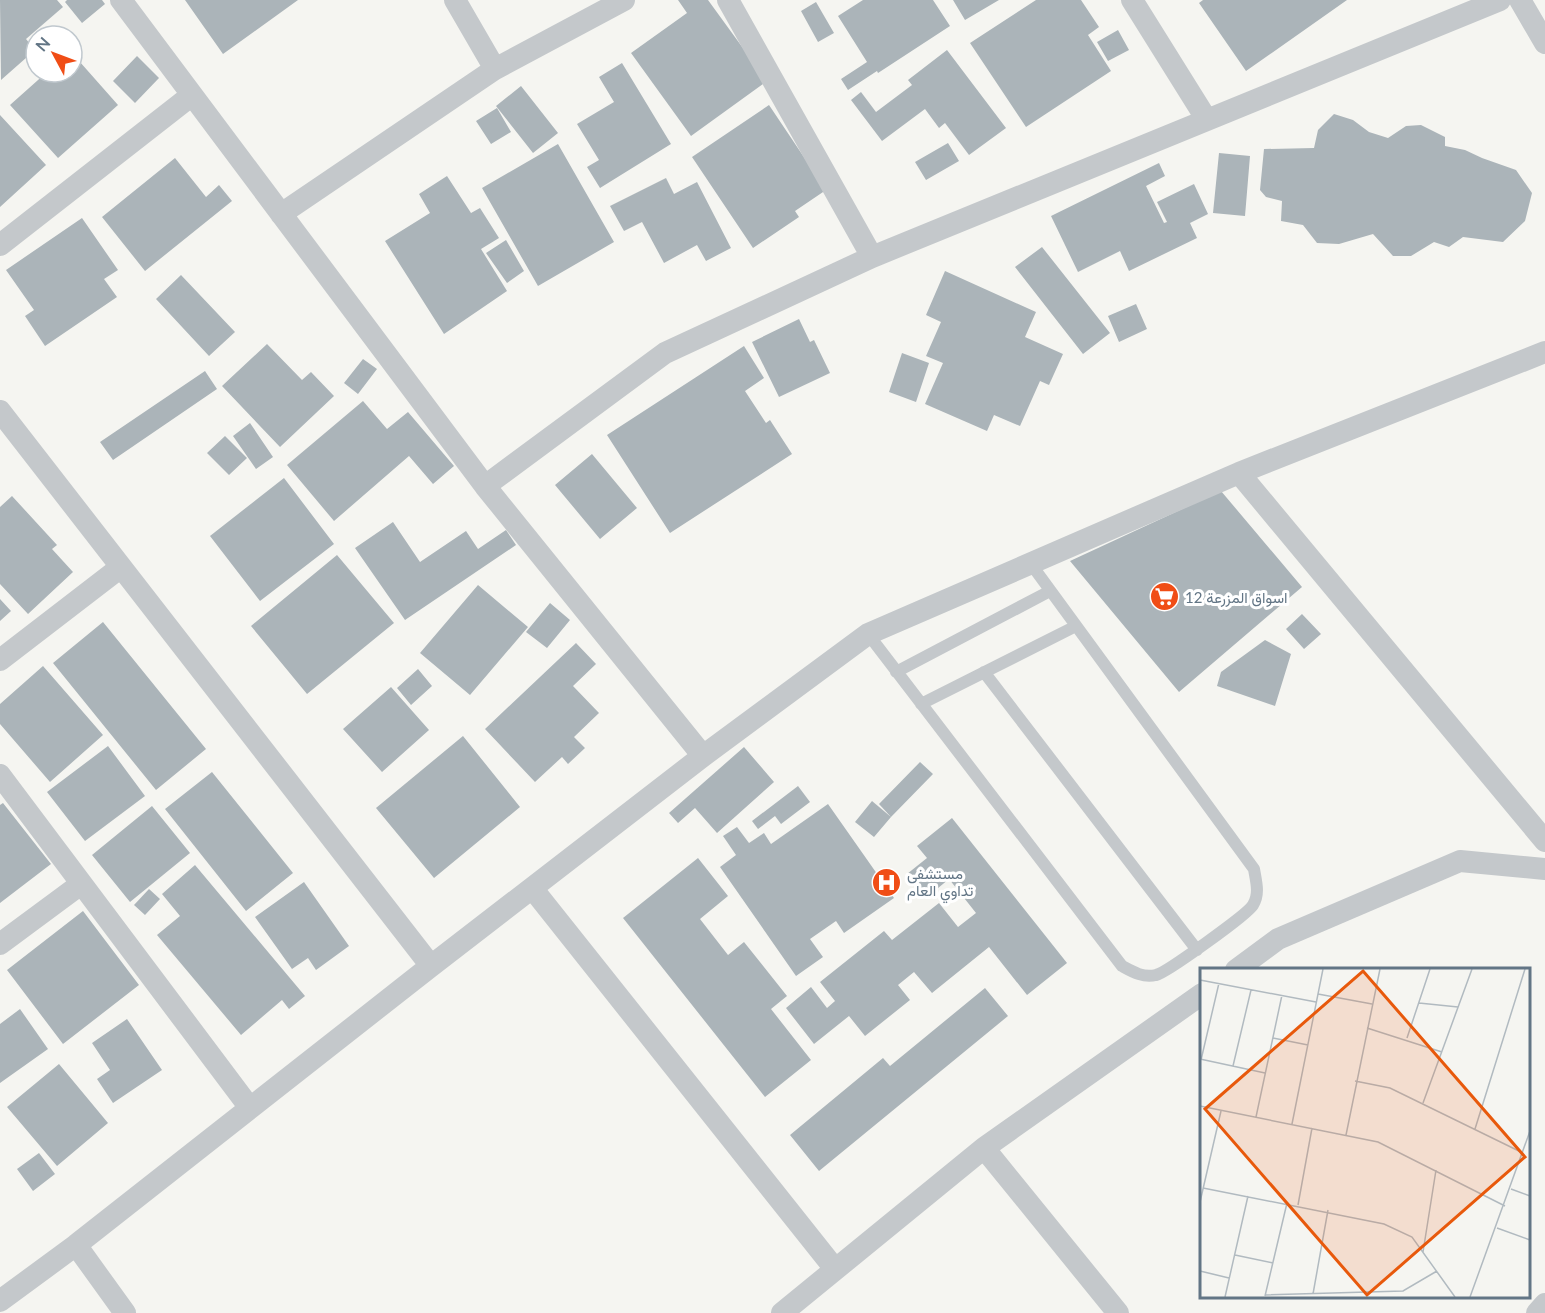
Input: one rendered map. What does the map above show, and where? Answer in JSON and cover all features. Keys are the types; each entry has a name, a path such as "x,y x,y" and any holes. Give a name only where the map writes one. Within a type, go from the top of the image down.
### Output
{"street":[{"path":"121,0 485,486 703,756"},
{"path":"455,0 495,69"},
{"path":"281,214 495,69 624,0"},
{"path":"728,0 872,258"},
{"path":"1132,0 1207,120"},
{"path":"485,486 665,352 872,258 1500,0"},
{"path":"1520,0 1545,43"},
{"path":"0,245 192,95"},
{"path":"0,1301 76,1245 703,756 868,634 1239,473 1545,352"},
{"path":"0,411 431,966"},
{"path":"1239,473 1545,841"},
{"path":"0,660 121,567"},
{"path":"0,775 250,1108"},
{"path":"1237,968 1278,939 1460,861 1545,869"},
{"path":"0,944 81,884"},
{"path":"532,888 835,1269"},
{"path":"782,1313 984,1148 1200,995"},
{"path":"984,1148 1118,1313"},
{"path":"76,1245 125,1313"},
{"path":"1537,1313 1545,1304"}],"lane":[{"path":"868,634 1122,966 1138,975 1158,975 1197,950 1253,906 1258,889 1254,869 1031,564"},
{"path":"896,672 1050,591"},
{"path":"921,704 1076,626"},
{"path":"984,672 1197,950"}],"building":[{"path":"0,0 57,0 63,7 43,24 24,24 24,60 1,80"},
{"path":"67,0 102,0 105,4 82,23 65,2"},
{"path":"185,0 298,0 223,54"},
{"path":"678,0 708,0 767,81 691,136 631,53 687,13"},
{"path":"863,0 933,0 950,26 848,90 841,79 867,62 838,16"},
{"path":"953,0 999,0 965,20"},
{"path":"1036,0 1081,0 1099,27 1088,35 1111,71 1026,127 970,43"},
{"path":"1203,0 1347,0 1246,71 1199,3"},
{"path":"816,2 834,33 818,42 801,11"},
{"path":"1118,30 1129,50 1108,61 1097,42"},
{"path":"947,50 1006,128 969,155 945,123 939,128 925,109 882,141 851,100 861,92 876,112 912,85 908,80"},
{"path":"137,56 159,78 135,103 113,81"},
{"path":"622,63 671,144 600,188 587,167 599,160 577,124 614,102 599,77"},
{"path":"84,67 118,105 58,158 10,105 34,84 84,84"},
{"path":"521,86 558,133 533,153 496,106"},
{"path":"769,105 826,190 795,211 799,217 753,248 692,157"},
{"path":"497,108 511,132 491,144 476,121"},
{"path":"1334,114 1353,120 1369,132 1388,138 1406,126 1421,125 1445,137 1445,146 1465,150 1516,170 1532,193 1525,221 1503,242 1463,237 1449,247 1434,242 1411,256 1393,256 1373,234 1339,244 1317,243 1303,225 1281,221 1282,201 1266,197 1260,190 1264,149 1314,148 1318,130"},
{"path":"0,115 46,165 0,207"},
{"path":"948,143 959,161 926,180 915,162"},
{"path":"558,144 614,242 538,286 482,188"},
{"path":"1219,153 1250,156 1245,216 1213,213"},
{"path":"175,158 206,197 219,185 232,201 145,271 102,217"},
{"path":"1159,163 1165,176 1146,186 1164,223 1167,222 1157,202 1194,184 1208,214 1190,223 1197,238 1129,271 1120,251 1078,272 1051,216"},
{"path":"447,176 471,213 480,208 499,238 481,249 507,291 444,334 385,241 430,213 419,194"},
{"path":"666,178 674,194 697,182 731,248 706,261 697,245 664,263 642,222 624,231 610,206"},
{"path":"82,218 118,270 104,279 117,297 45,346 25,316 34,310 6,270"},
{"path":"506,240 524,271 507,283 486,253"},
{"path":"1042,247 1110,333 1083,354 1015,267"},
{"path":"945,271 1036,312 1025,337 1063,354 1049,385 1040,381 1020,426 994,415 987,431 925,404 943,363 926,356 941,322 926,315"},
{"path":"181,275 235,332 209,356 156,299"},
{"path":"1136,304 1147,329 1119,342 1108,316"},
{"path":"799,319 810,342 814,340 830,373 779,397 752,342"},
{"path":"267,344 302,380 311,372 334,396 280,447 222,386"},
{"path":"744,346 764,378 745,391 766,423 770,420 792,454 670,533 607,435"},
{"path":"902,353 929,363 916,402 889,392"},
{"path":"363,359 377,369 358,394 344,383"},
{"path":"205,371 217,389 113,460 100,442"},
{"path":"363,401 387,429 408,412 454,466 433,484 409,456 334,521 287,465"},
{"path":"250,423 273,457 256,469 233,436"},
{"path":"225,436 247,458 229,475 207,453"},
{"path":"592,454 637,508 600,539 555,485"},
{"path":"284,478 334,544 260,601 210,536"},
{"path":"1221,491 1302,587 1179,692 1070,561"},
{"path":"12,496 57,545 52,549 73,572 28,614 0,584 0,507"},
{"path":"393,522 420,562 466,531 478,549 506,530 516,545 405,620 355,548"},
{"path":"337,555 394,623 307,694 251,626"},
{"path":"478,585 528,627 470,695 420,653"},
{"path":"0,599 11,611 0,621"},
{"path":"550,603 570,620 547,648 526,632"},
{"path":"1302,614 1321,634 1304,649 1286,629"},
{"path":"103,622 206,749 156,790 53,663"},
{"path":"1265,640 1291,654 1275,706 1217,686 1221,672"},
{"path":"576,643 596,664 573,686 599,713 574,737 585,748 568,764 562,757 535,782 485,729"},
{"path":"43,666 103,735 50,782 0,724 0,704"},
{"path":"418,669 432,686 411,705 397,688"},
{"path":"391,687 429,730 382,772 343,729"},
{"path":"463,736 520,807 434,878 376,808"},
{"path":"108,746 145,796 85,841 47,792"},
{"path":"744,747 774,782 717,833 695,808 678,823 669,813"},
{"path":"920,762 933,774 891,817 879,804"},
{"path":"212,772 293,873 246,911 165,809"},
{"path":"798,786 810,802 781,824 775,816 758,829 752,821"},
{"path":"872,801 891,817 874,837 855,822"},
{"path":"3,803 51,864 0,903 0,805"},
{"path":"828,804 894,898 844,933 836,921 810,939 823,957 796,976 720,867 736,855 723,836 737,827 749,843 764,833 771,844"},
{"path":"152,806 190,853 130,902 92,855"},
{"path":"952,818 1067,963 1027,995 989,947 932,993 914,972 898,985 910,1000 865,1036 849,1016 814,1044 786,1008 811,987 827,1008 835,1001 820,982 884,931 892,940 939,903 958,927 976,913 949,879 926,898 907,874 927,858 917,846"},
{"path":"698,858 728,896 700,919 728,955 744,942 787,996 771,1009 811,1060 765,1097 623,918"},
{"path":"195,865 305,996 289,1009 282,1000 241,1035 157,935 180,916 162,894"},
{"path":"304,882 349,946 316,970 308,958 292,969 255,917"},
{"path":"149,889 160,899 145,915 134,905"},
{"path":"83,911 139,985 63,1044 7,970"},
{"path":"985,988 1008,1016 819,1171 790,1135 883,1058 890,1066"},
{"path":"20,1009 48,1049 0,1083 0,1024"},
{"path":"127,1019 162,1070 113,1103 97,1079 110,1070 92,1043"},
{"path":"59,1064 108,1123 57,1166 7,1107"},
{"path":"39,1153 55,1174 33,1191 17,1169"}],"place":[{"name":"اسواق المزرعة 12","path":"1164,597"},
{"name":"مستشفى تداوي العام","path":"886,882"}]}
